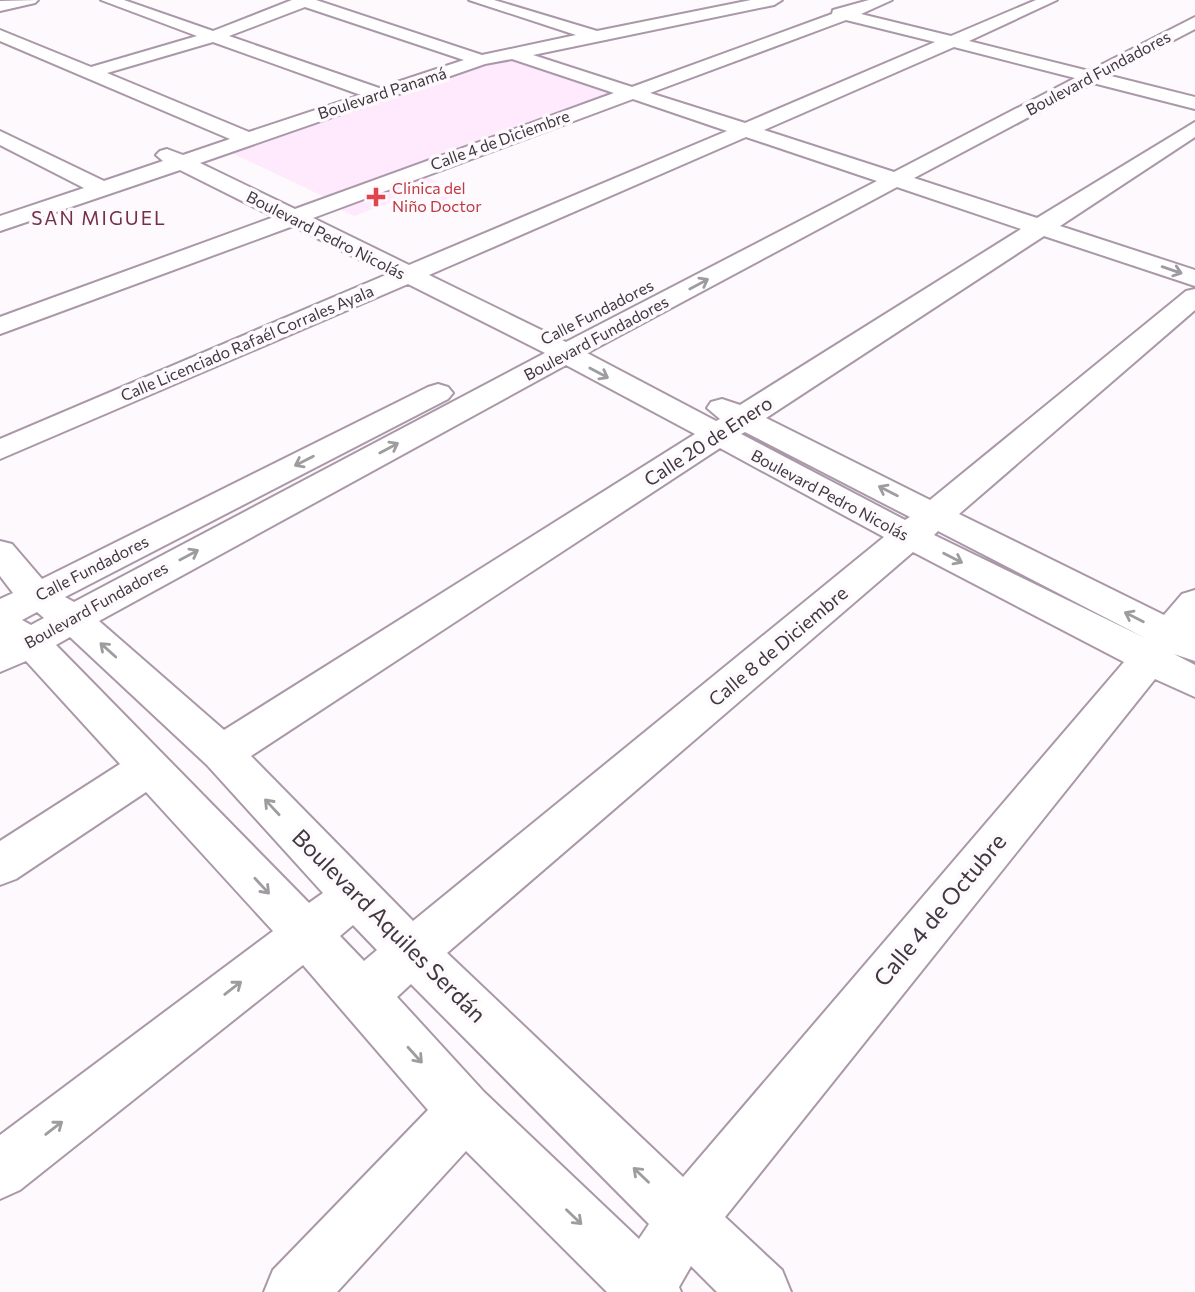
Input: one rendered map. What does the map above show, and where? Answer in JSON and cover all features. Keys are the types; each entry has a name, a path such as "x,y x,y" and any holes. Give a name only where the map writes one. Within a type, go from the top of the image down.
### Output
{"street":[{"path":"0,6 30,0"},
{"path":"108,0 210,38 370,91"},
{"path":"477,0 591,34"},
{"name":"Boulevard Panamá","path":"699,11 736,0"},
{"name":"Boulevard Panamá","path":"0,211 94,185 475,58 699,11 774,0"},
{"name":"Calle 4 de Diciembre","path":"0,326 641,88 845,9 884,0"},
{"name":"Calle Licenciado Rafaél Corrales Ayala","path":"0,450 1049,0"},
{"path":"88,73 210,38 304,1 475,58"},
{"path":"668,3 699,11"},
{"path":"810,6 845,9 1085,71 1195,103"},
{"path":"1085,71 1195,9"},
{"name":"Boulevard Fundadores","path":"23,625 1085,71 1195,22"},
{"path":"0,34 238,135"},
{"path":"518,50 1051,221 1195,260"},
{"path":"1085,71 1195,92"},
{"name":"Calle 20 de Enero","path":"222,753 1195,128"},
{"path":"0,137 94,185"},
{"name":"Boulevard Pedro Nicolás","path":"182,155 416,271 565,341 923,526 1177,636 1195,682"},
{"name":"Boulevard Panamá","path":"0,224 94,185"},
{"path":"1051,221 1195,278"},
{"name":"Calle 8 de Diciembre","path":"361,995 1195,297"},
{"name":"Calle Fundadores","path":"23,625 461,381 565,341"},
{"path":"0,552 23,625"},
{"path":"0,593 23,625 465,1111 645,1290"},
{"name":"Boulevard Aquiles Serdán","path":"23,625 222,753 355,896 760,1292"},
{"name":"Calle 4 de Octubre","path":"645,1290 686,1219 1177,636"},
{"path":"0,865 151,766"},
{"path":"0,1170 355,896"},
{"path":"295,1292 465,1111"}],"shaded area":[{"path":"512,55 619,90 325,197 223,149"},
{"name":"Clinica del Niño Doctor","path":"417,173 463,193 439,202 416,193 354,216 330,204"}],"place":[{"name":"Clinica del Niño Doctor","path":"376,197"}],"district":[{"name":"SAN MIGUEL","path":"99,218"}]}
